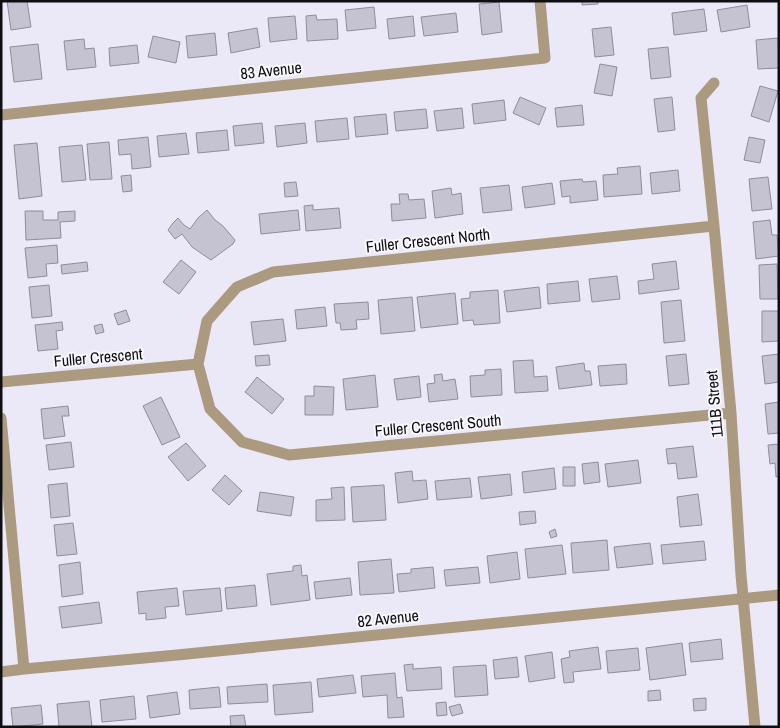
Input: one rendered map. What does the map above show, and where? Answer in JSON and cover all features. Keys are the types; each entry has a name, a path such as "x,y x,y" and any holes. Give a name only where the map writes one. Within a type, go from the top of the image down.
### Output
{"street":[{"name":"83 Avenue","path":"1,115 544,58 540,1"},
{"name":"111B Street","path":"714,83 701,98 731,413 743,598 755,727"},
{"name":"Fuller Crescent North","path":"198,364 207,321 237,287 273,272 714,226"},
{"name":"Fuller Crescent","path":"1,382 198,364"},
{"name":"Fuller Crescent South","path":"198,364 210,409 242,442 288,455 731,413"},
{"path":"1,418 24,669"},
{"name":"82 Avenue","path":"1,672 779,595"}],"building":[{"path":"7,1 27,1 31,27 11,30"},
{"path":"582,1 598,1 598,4 582,5"},
{"path":"499,2 502,32 482,35 479,4"},
{"path":"747,5 750,27 721,32 717,10"},
{"path":"374,7 376,28 347,31 345,10"},
{"path":"704,9 707,31 674,35 672,13"},
{"path":"456,13 458,32 424,36 421,17"},
{"path":"316,15 317,20 337,19 338,39 307,41 306,16"},
{"path":"295,16 297,39 270,42 268,18"},
{"path":"413,16 415,36 389,39 387,19"},
{"path":"611,27 614,55 595,57 592,29"},
{"path":"257,28 260,47 231,53 228,33"},
{"path":"215,33 217,55 188,58 186,36"},
{"path":"153,36 180,42 176,63 148,57"},
{"path":"778,38 779,68 758,69 756,40"},
{"path":"84,39 85,49 94,48 96,67 67,70 64,41"},
{"path":"38,44 42,79 14,82 10,47"},
{"path":"137,45 139,63 110,66 109,48"},
{"path":"668,47 671,77 651,79 648,49"},
{"path":"600,64 617,67 612,96 594,93"},
{"path":"760,86 778,91 769,122 751,116"},
{"path":"520,97 546,108 539,125 513,113"},
{"path":"672,97 675,130 658,132 654,99"},
{"path":"504,100 506,120 474,124 472,104"},
{"path":"582,105 584,125 557,127 555,108"},
{"path":"462,108 464,128 437,131 434,111"},
{"path":"426,109 428,128 396,131 394,112"},
{"path":"386,114 388,134 356,137 354,117"},
{"path":"347,118 349,139 317,142 315,121"},
{"path":"262,123 264,143 235,146 233,126"},
{"path":"305,123 307,143 277,147 275,126"},
{"path":"227,130 229,150 198,153 196,133"},
{"path":"186,133 189,154 159,157 157,136"},
{"path":"148,137 151,167 132,169 131,154 119,155 118,140"},
{"path":"749,137 765,140 760,163 744,160"},
{"path":"109,142 112,179 90,180 87,144"},
{"path":"37,143 42,196 19,199 14,145"},
{"path":"82,145 86,180 62,182 59,147"},
{"path":"640,166 642,194 604,197 603,175 618,174 617,168"},
{"path":"678,170 680,191 652,194 650,173"},
{"path":"131,175 132,191 123,192 121,176"},
{"path":"768,177 772,209 752,211 749,179"},
{"path":"582,179 583,182 596,181 598,200 570,203 570,196 562,197 560,181"},
{"path":"296,182 298,196 285,197 284,183"},
{"path":"552,183 555,204 525,208 522,187"},
{"path":"509,185 512,210 483,213 480,188"},
{"path":"451,188 452,195 461,193 463,214 435,218 432,191"},
{"path":"399,194 408,194 409,200 424,199 426,218 392,221 391,204 400,204"},
{"path":"313,205 313,210 339,208 341,228 306,231 304,206"},
{"path":"207,210 235,240 233,244 211,260 192,247 182,234 175,239 168,230 178,218 190,229"},
{"path":"298,210 300,230 261,234 259,214"},
{"path":"25,211 43,211 43,220 58,220 58,212 75,211 75,221 60,222 61,238 26,240"},
{"path":"770,220 772,235 777,235 779,256 756,259 753,222"},
{"path":"57,245 58,263 46,264 47,276 28,278 25,248"},
{"path":"181,260 196,272 179,294 163,282"},
{"path":"676,261 679,289 639,294 638,281 654,279 652,264"},
{"path":"87,262 88,271 62,274 61,265"},
{"path":"777,264 778,299 760,299 759,265"},
{"path":"617,276 620,299 592,302 589,279"},
{"path":"578,281 580,301 548,304 547,284"},
{"path":"49,285 52,316 32,318 29,287"},
{"path":"539,287 541,308 507,312 504,291"},
{"path":"498,290 500,323 474,325 473,320 463,321 461,299 470,298 470,292"},
{"path":"455,293 458,324 421,328 417,297"},
{"path":"412,297 415,331 381,334 378,300"},
{"path":"681,300 685,341 664,343 661,302"},
{"path":"368,302 369,319 356,320 357,329 341,330 340,323 336,323 334,304"},
{"path":"325,307 327,326 297,329 295,310"},
{"path":"126,310 130,321 118,325 114,314"},
{"path":"762,311 779,311 779,341 762,342"},
{"path":"283,319 286,341 254,345 251,322"},
{"path":"62,322 63,330 56,331 58,349 38,351 35,325"},
{"path":"102,324 104,332 96,334 94,326"},
{"path":"686,354 689,384 669,386 666,356"},
{"path":"779,354 779,382 765,384 762,356"},
{"path":"269,355 270,365 256,366 255,356"},
{"path":"533,360 534,377 547,376 548,391 515,393 513,361"},
{"path":"584,363 585,371 590,371 592,385 559,389 556,367"},
{"path":"626,364 627,384 600,386 598,366"},
{"path":"501,369 502,395 471,397 470,376 485,375 485,370"},
{"path":"442,374 443,381 455,379 458,399 429,402 427,384 435,383 434,375"},
{"path":"375,375 378,407 346,410 343,379"},
{"path":"419,376 421,397 397,400 394,379"},
{"path":"257,377 284,399 272,414 245,392"},
{"path":"314,386 334,387 333,415 305,415 305,396 314,396"},
{"path":"161,397 180,437 162,445 143,406"},
{"path":"779,402 779,433 768,434 765,404"},
{"path":"68,406 69,416 62,416 65,436 44,439 41,409"},
{"path":"71,442 74,467 49,470 46,445"},
{"path":"186,443 206,466 188,481 168,457"},
{"path":"779,444 779,476 776,477 775,463 770,464 768,445"},
{"path":"693,446 697,477 678,479 676,463 668,464 666,449"},
{"path":"638,460 641,483 608,487 605,464"},
{"path":"598,462 600,482 584,484 582,464"},
{"path":"563,467 575,467 575,486 563,486"},
{"path":"554,468 556,489 524,493 522,472"},
{"path":"412,471 413,481 426,480 428,499 398,503 395,473"},
{"path":"510,474 512,495 481,499 478,477"},
{"path":"225,475 242,491 229,505 212,490"},
{"path":"470,478 472,497 437,500 435,481"},
{"path":"67,483 70,516 51,518 48,485"},
{"path":"384,485 386,520 353,522 351,487"},
{"path":"344,487 345,520 316,521 316,500 332,499 331,488"},
{"path":"260,492 294,497 291,516 257,511"},
{"path":"698,494 702,525 680,527 677,497"},
{"path":"535,511 536,523 520,525 519,512"},
{"path":"73,523 77,554 57,556 54,525"},
{"path":"555,529 557,536 551,538 549,532"},
{"path":"607,540 609,570 573,573 571,543"},
{"path":"704,541 706,560 663,564 661,545"},
{"path":"650,543 653,564 617,568 614,547"},
{"path":"562,545 566,574 528,578 525,549"},
{"path":"517,552 520,579 490,583 487,556"},
{"path":"391,559 394,593 360,595 358,562"},
{"path":"80,562 83,594 62,597 59,565"},
{"path":"301,565 302,576 307,575 310,600 271,605 267,574 293,571 293,566"},
{"path":"433,567 435,588 399,592 397,574 411,573 411,569"},
{"path":"478,567 480,583 446,586 444,570"},
{"path":"350,578 352,595 316,599 314,582"},
{"path":"255,585 257,606 227,609 225,588"},
{"path":"177,588 179,606 165,607 166,618 146,620 146,613 139,614 137,592"},
{"path":"220,588 222,611 186,615 183,591"},
{"path":"99,602 102,623 62,628 59,607"},
{"path":"721,639 723,659 691,662 689,643"},
{"path":"682,643 686,675 650,680 646,648"},
{"path":"598,647 601,669 573,672 574,682 564,683 561,659 570,657 569,651"},
{"path":"638,648 640,670 608,673 606,651"},
{"path":"552,652 555,678 529,682 525,656"},
{"path":"517,657 519,677 495,679 493,660"},
{"path":"413,664 413,669 441,667 442,689 407,691 404,665"},
{"path":"486,665 488,695 455,697 453,667"},
{"path":"395,673 397,698 402,697 404,717 388,718 387,695 363,697 361,676"},
{"path":"353,675 356,693 319,697 317,679"},
{"path":"311,682 313,712 275,715 273,685"},
{"path":"267,684 268,702 228,704 227,687"},
{"path":"219,687 221,707 190,709 189,690"},
{"path":"660,690 661,700 648,701 648,691"},
{"path":"177,692 180,714 150,718 147,696"},
{"path":"134,696 136,719 102,722 100,700"},
{"path":"706,698 706,710 694,711 693,699"},
{"path":"89,701 92,727 59,727 57,704"},
{"path":"446,702 447,715 437,716 436,703"},
{"path":"460,704 463,713 452,716 449,707"},
{"path":"41,705 43,724 13,727 11,708"},
{"path":"244,715 246,727 231,727 230,716"}]}
